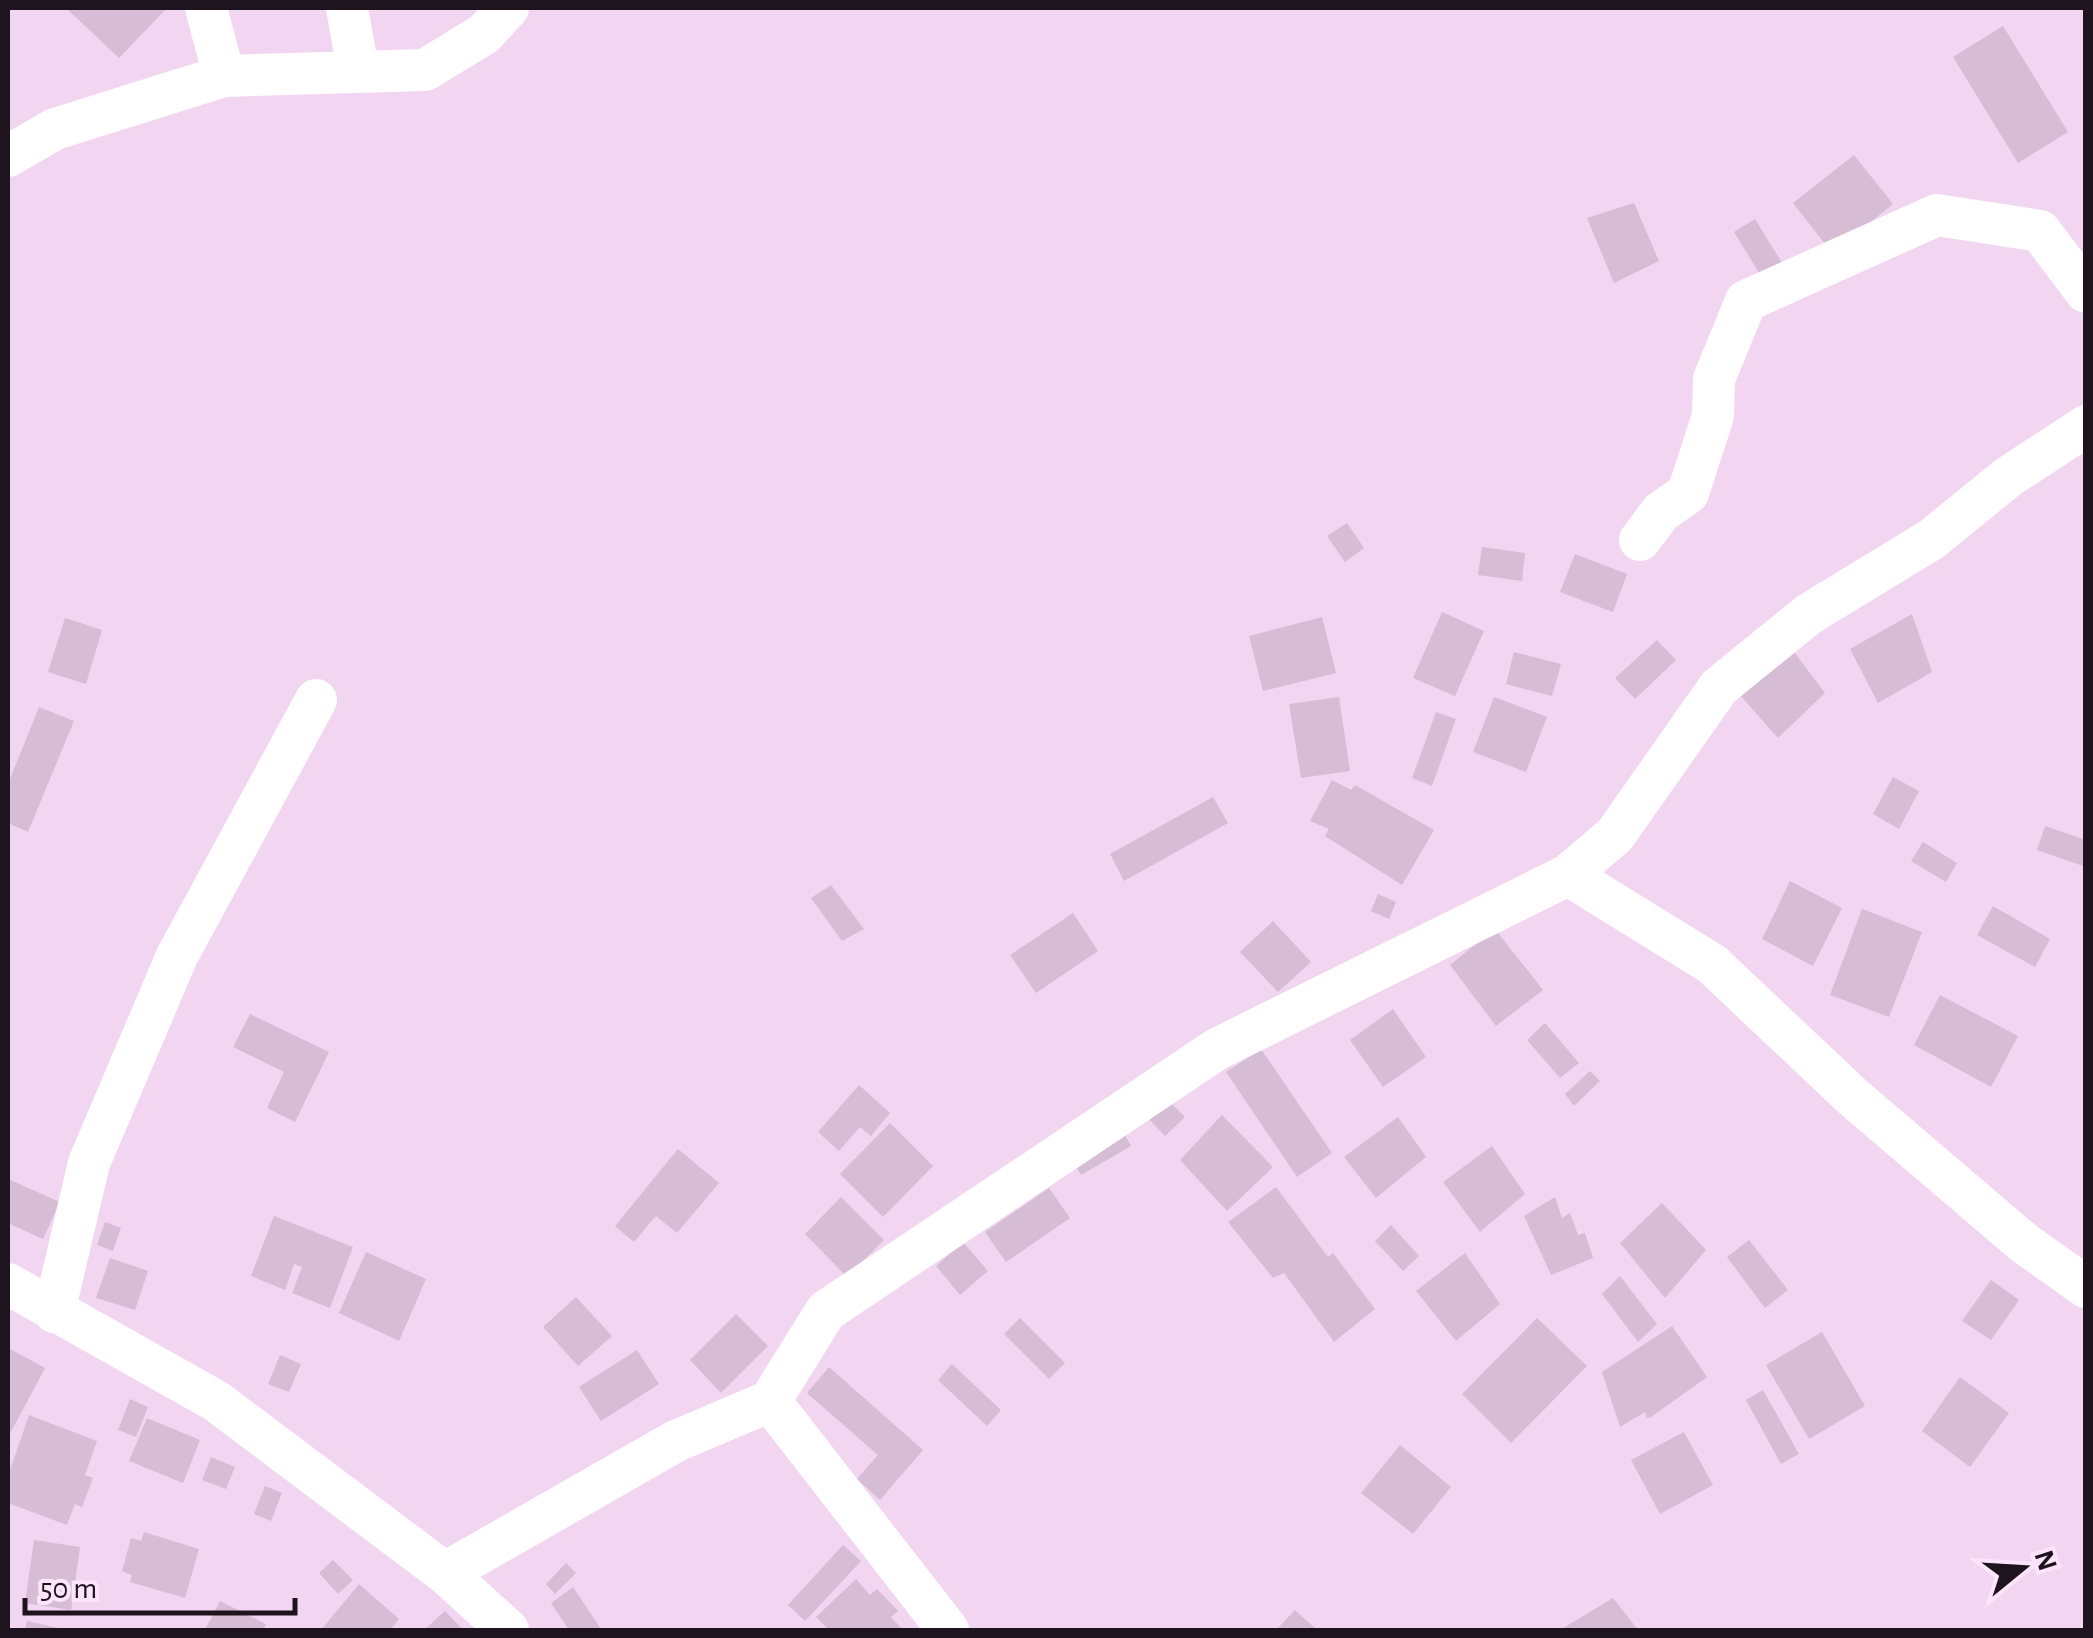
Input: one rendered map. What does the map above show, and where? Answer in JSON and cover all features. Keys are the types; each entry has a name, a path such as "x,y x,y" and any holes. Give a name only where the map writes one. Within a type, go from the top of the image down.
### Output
{"street":[{"path":"206,8 224,76"},
{"path":"347,8 358,70"},
{"path":"8,156 56,129 224,76 425,70 484,34 508,8"},
{"path":"1640,540 1661,512 1688,493 1713,416 1714,379 1746,301 1937,215 2040,231 2086,292"},
{"path":"444,1573 676,1441 770,1402 826,1312 1216,1049 1568,875 1615,835 1720,687 1808,614 1932,539 2008,477 2086,426"},
{"path":"54,1312 90,1163 176,956 316,700"},
{"path":"1568,875 1712,964 1853,1096 2024,1243 2086,1287"},
{"path":"8,1284 216,1401 444,1573 508,1630"},
{"path":"770,1402 948,1630"}],"building":[{"path":"66,8 167,8 119,58"},
{"path":"2003,26 2068,132 2018,163 1953,57"},
{"path":"1854,155 1893,204 1832,253 1793,203"},
{"path":"1634,203 1659,261 1614,283 1587,218"},
{"path":"1755,219 1787,271 1766,284 1734,232"},
{"path":"1347,523 1364,548 1345,562 1327,536"},
{"path":"1482,547 1525,553 1522,581 1478,575"},
{"path":"1575,554 1627,574 1613,612 1560,592"},
{"path":"1442,612 1484,631 1455,696 1413,678"},
{"path":"1912,614 1932,672 1878,703 1850,649"},
{"path":"1322,617 1336,673 1263,691 1249,636"},
{"path":"65,618 102,630 86,684 48,672"},
{"path":"1657,640 1676,660 1635,699 1615,678"},
{"path":"1791,648 1825,693 1778,738 1738,693"},
{"path":"1514,652 1561,664 1552,696 1506,684"},
{"path":"1339,697 1350,771 1301,778 1289,704"},
{"path":"1494,697 1547,717 1526,772 1473,752"},
{"path":"39,707 74,721 28,832 8,823 8,784"},
{"path":"1436,712 1456,719 1432,786 1412,778"},
{"path":"1893,777 1919,791 1899,829 1873,814"},
{"path":"1332,780 1351,790 1355,785 1434,830 1402,885 1325,836 1329,829 1310,821"},
{"path":"1213,797 1228,823 1124,881 1110,854"},
{"path":"2045,826 2086,840 2086,867 2037,850"},
{"path":"1923,842 1957,863 1946,882 1911,861"},
{"path":"1790,881 1842,908 1813,966 1762,939"},
{"path":"831,885 864,929 842,941 811,898"},
{"path":"1378,894 1396,902 1389,919 1371,911"},
{"path":"1993,906 2050,939 2035,967 1977,935"},
{"path":"1862,909 1922,932 1889,1017 1830,995"},
{"path":"1073,913 1098,951 1036,993 1010,955"},
{"path":"1273,921 1311,962 1278,992 1240,952"},
{"path":"1495,929 1543,990 1496,1026 1450,965"},
{"path":"1940,995 2018,1036 1991,1087 1914,1045"},
{"path":"1393,1009 1426,1057 1383,1087 1350,1040"},
{"path":"250,1014 329,1052 295,1122 267,1108 284,1072 233,1047"},
{"path":"1545,1023 1579,1063 1560,1078 1527,1040"},
{"path":"1261,1049 1332,1153 1297,1177 1226,1072"},
{"path":"1590,1071 1600,1081 1574,1106 1565,1094"},
{"path":"859,1085 890,1113 871,1136 860,1127 839,1151 818,1132"},
{"path":"1168,1100 1185,1117 1165,1136 1149,1119"},
{"path":"1222,1115 1273,1167 1227,1211 1180,1160"},
{"path":"1398,1117 1426,1157 1376,1198 1344,1157"},
{"path":"890,1123 933,1166 883,1217 840,1174"},
{"path":"1120,1126 1131,1146 1081,1175 1070,1156"},
{"path":"1492,1146 1525,1194 1480,1232 1443,1182"},
{"path":"678,1149 719,1183 677,1233 656,1216 634,1242 615,1226"},
{"path":"8,1179 60,1202 43,1239 8,1223"},
{"path":"1276,1187 1328,1257 1333,1253 1375,1309 1334,1342 1284,1273 1273,1278 1228,1222"},
{"path":"1049,1188 1070,1218 1006,1262 985,1232"},
{"path":"841,1197 884,1240 847,1277 805,1234"},
{"path":"1555,1197 1562,1218 1570,1213 1578,1235 1585,1233 1593,1258 1551,1275 1524,1216"},
{"path":"1662,1203 1706,1250 1665,1298 1620,1243"},
{"path":"274,1216 353,1247 330,1308 292,1293 302,1267 294,1264 285,1290 251,1276"},
{"path":"105,1222 121,1228 113,1251 97,1245"},
{"path":"1391,1225 1419,1256 1403,1271 1375,1241"},
{"path":"1749,1240 1788,1290 1765,1308 1727,1257"},
{"path":"963,1242 988,1271 960,1295 936,1266"},
{"path":"366,1252 426,1279 399,1341 339,1313"},
{"path":"1465,1253 1500,1304 1456,1341 1416,1291"},
{"path":"110,1258 148,1271 135,1310 96,1298"},
{"path":"1620,1276 1657,1324 1638,1342 1602,1294"},
{"path":"1991,1280 2019,1300 1991,1340 1962,1321"},
{"path":"576,1297 612,1336 578,1366 543,1327"},
{"path":"736,1314 768,1346 721,1393 690,1360"},
{"path":"1020,1318 1065,1363 1049,1379 1004,1334"},
{"path":"1537,1318 1587,1366 1511,1443 1462,1394"},
{"path":"1672,1326 1707,1377 1651,1417 1647,1418 1645,1412 1620,1427 1602,1372"},
{"path":"1822,1332 1865,1406 1809,1439 1766,1365"},
{"path":"8,1348 45,1368 11,1432 8,1430"},
{"path":"637,1350 659,1384 601,1421 579,1387"},
{"path":"280,1355 301,1364 289,1392 268,1384"},
{"path":"952,1364 1001,1410 987,1426 938,1380"},
{"path":"829,1367 923,1450 880,1500 857,1479 878,1455 807,1393"},
{"path":"1960,1377 2009,1413 1970,1467 1922,1431"},
{"path":"1763,1390 1799,1454 1781,1464 1746,1400"},
{"path":"130,1399 148,1407 136,1437 118,1430"},
{"path":"29,1415 97,1441 85,1475 93,1478 82,1507 75,1504 67,1525 8,1503 8,1476"},
{"path":"147,1418 200,1440 183,1483 129,1461"},
{"path":"1684,1432 1713,1485 1660,1514 1631,1460"},
{"path":"1400,1445 1451,1487 1413,1534 1361,1493"},
{"path":"211,1457 235,1467 226,1489 202,1480"},
{"path":"265,1486 282,1493 271,1521 254,1514"},
{"path":"144,1532 199,1549 185,1598 130,1582 132,1575 122,1571 131,1538 141,1541"},
{"path":"34,1540 80,1547 71,1610 25,1603"},
{"path":"843,1545 861,1561 805,1621 788,1605"},
{"path":"333,1560 353,1580 338,1594 319,1573"},
{"path":"566,1563 576,1573 555,1594 546,1584"},
{"path":"856,1579 870,1595 877,1589 898,1611 891,1617 902,1629 829,1630 816,1617"},
{"path":"359,1584 399,1619 390,1630 321,1630"},
{"path":"573,1587 601,1629 569,1630 551,1603"},
{"path":"1613,1598 1638,1630 1560,1630"},
{"path":"220,1601 266,1624 263,1630 205,1630"},
{"path":"1295,1610 1317,1630 1276,1630"},
{"path":"445,1611 463,1630 424,1630"},
{"path":"27,1621 63,1629 63,1630 25,1630"}]}
